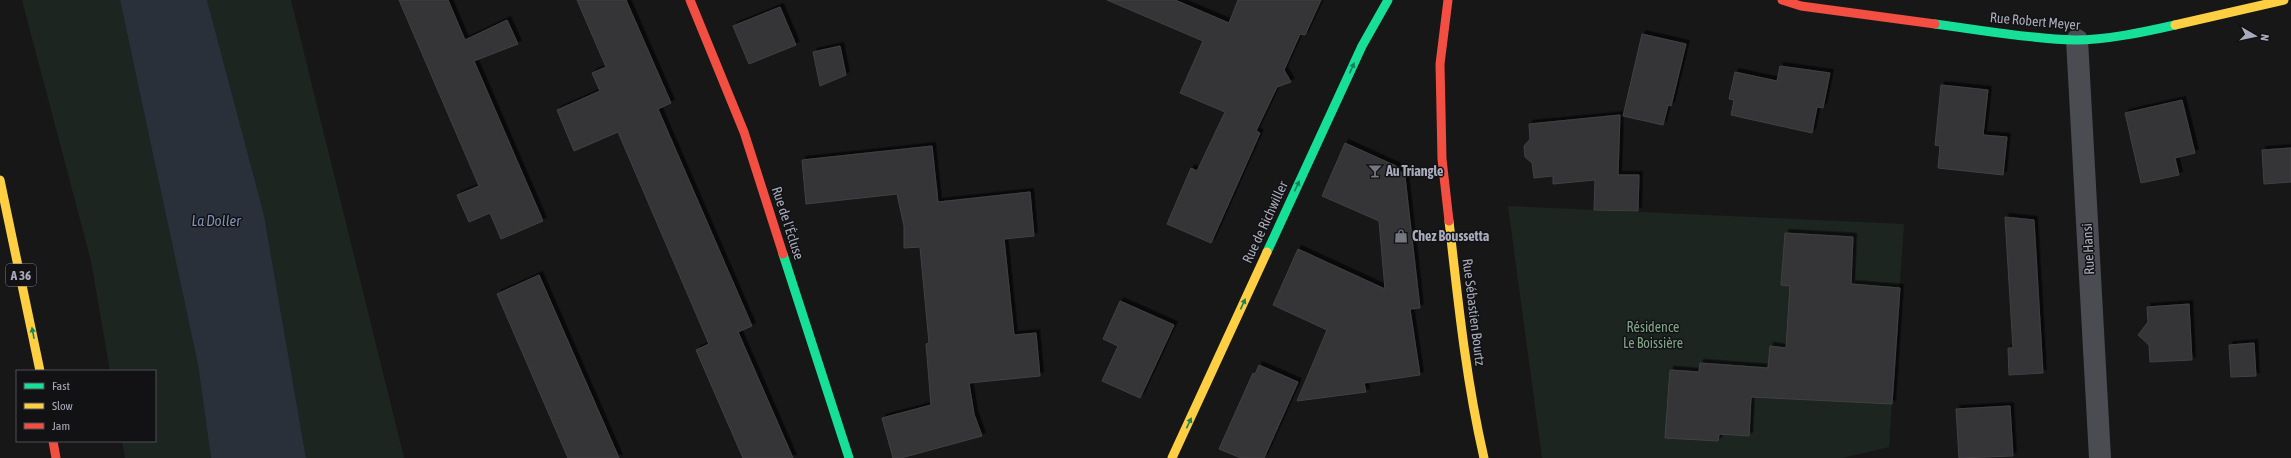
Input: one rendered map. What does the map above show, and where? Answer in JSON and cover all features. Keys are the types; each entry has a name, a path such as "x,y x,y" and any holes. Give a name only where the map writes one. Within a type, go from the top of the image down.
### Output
{"main road":[{"name":"Rue de l'Écluse","path":"690,0 744,132 849,458"},
{"name":"Rue de Richwiller","path":"1172,458 1362,46 1388,0"},
{"name":"Rue Sébastien Bourtz","path":"1448,0 1440,64 1442,159 1463,342 1476,424 1484,458"},
{"name":"Rue Robert Meyer","path":"1782,0 1801,6 2007,34 2077,40 2143,32 2284,0"},
{"name":"A 36","path":"0,180 40,370"},
{"path":"53,442 56,458"}],"street":[{"name":"Rue Hansi","path":"2077,40 2100,458"}],"green space":[{"path":"22,0 120,0 198,365 211,458 125,458 122,442 156,442 156,370 110,370 91,261"},
{"path":"207,0 291,0 404,458 306,458 264,215"},
{"name":"Résidence Le Boissière","path":"1508,206 1904,224 1889,447 1842,458 1542,458"}],"water":[{"name":"La Doller","path":"120,0 207,0 264,215 306,458 211,458 198,365"}],"building":[{"path":"399,0 448,0 465,40 507,20 518,44 474,61 543,221 501,239 490,213 469,222 457,195 479,186"},
{"path":"577,0 626,0 671,103 658,109 752,326 738,332 793,458 743,458 696,350 709,344 618,132 574,151 557,110 600,91 592,73 606,67"},
{"path":"1107,0 1175,0 1229,23 1238,0 1321,0 1305,35 1300,34 1284,70 1291,82 1277,87 1256,131 1260,133 1211,243 1167,224 1191,168 1197,171 1225,112 1180,93 1203,41"},
{"path":"780,7 796,45 749,64 733,26"},
{"path":"1642,34 1686,44 1671,106 1668,105 1663,125 1623,116"},
{"path":"840,46 846,75 820,86 813,52"},
{"path":"1780,66 1830,73 1823,108 1817,107 1812,133 1731,115 1734,100 1729,99 1735,72 1777,81"},
{"path":"1941,85 1988,90 1983,135 2007,137 2003,175 1938,168 1940,146 1935,145"},
{"path":"2182,100 2195,153 2175,158 2179,175 2141,183 2125,113"},
{"path":"1620,115 1618,175 1639,175 1638,211 1594,210 1595,180 1553,184 1553,176 1534,178 1532,163 1525,157 1524,146 1530,139 1529,124"},
{"path":"1345,143 1396,166 1405,177 1420,308 1410,309 1420,375 1364,383 1366,392 1297,401 1327,330 1273,305 1298,249 1385,289 1379,221 1322,196"},
{"path":"932,146 938,202 1030,192 1034,236 1004,239 1014,335 1036,333 1040,376 969,383 974,414 982,436 901,458 893,458 882,418 931,405 926,344 929,343 920,247 904,248 904,226 897,194 806,204 802,160"},
{"path":"2291,148 2291,182 2264,184 2262,150"},
{"path":"2005,217 2034,220 2043,373 2009,375 2008,348 2013,348"},
{"path":"1785,233 1853,237 1851,284 1900,288 1892,404 1751,397 1749,436 1719,434 1718,441 1665,438 1670,370 1699,372 1700,363 1768,368 1770,346 1786,348 1790,286 1781,285"},
{"path":"539,275 619,458 568,458 497,294"},
{"path":"1120,301 1174,325 1140,398 1102,381 1118,346 1103,339"},
{"path":"2189,304 2192,360 2150,362 2149,345 2138,335 2148,322 2147,307"},
{"path":"2254,343 2256,376 2231,377 2229,345"},
{"path":"1259,365 1298,382 1264,458 1241,458 1219,449 1253,373 1255,374"},
{"path":"2010,406 2013,456 1959,458 1956,409"}],"traffic: fast":[{"path":"1267,252 1362,46 1388,0"},
{"path":"1935,24 2023,36 2075,40 2113,37 2175,25"},
{"path":"783,254 849,458"}],"traffic: slow":[{"path":"2175,25 2284,0"},
{"path":"0,180 40,370"},
{"path":"1449,221 1467,370 1484,458"},
{"path":"1172,458 1267,252"}],"traffic: jam":[{"path":"690,0 744,132 783,254"},
{"path":"1448,0 1440,64 1442,159 1449,221"},
{"path":"1782,0 1801,6 1935,24"},
{"path":"53,442 56,458"}],"place":[{"name":"Au Triangle","path":"1375,171"},
{"name":"Chez Boussetta","path":"1401,236"}]}
